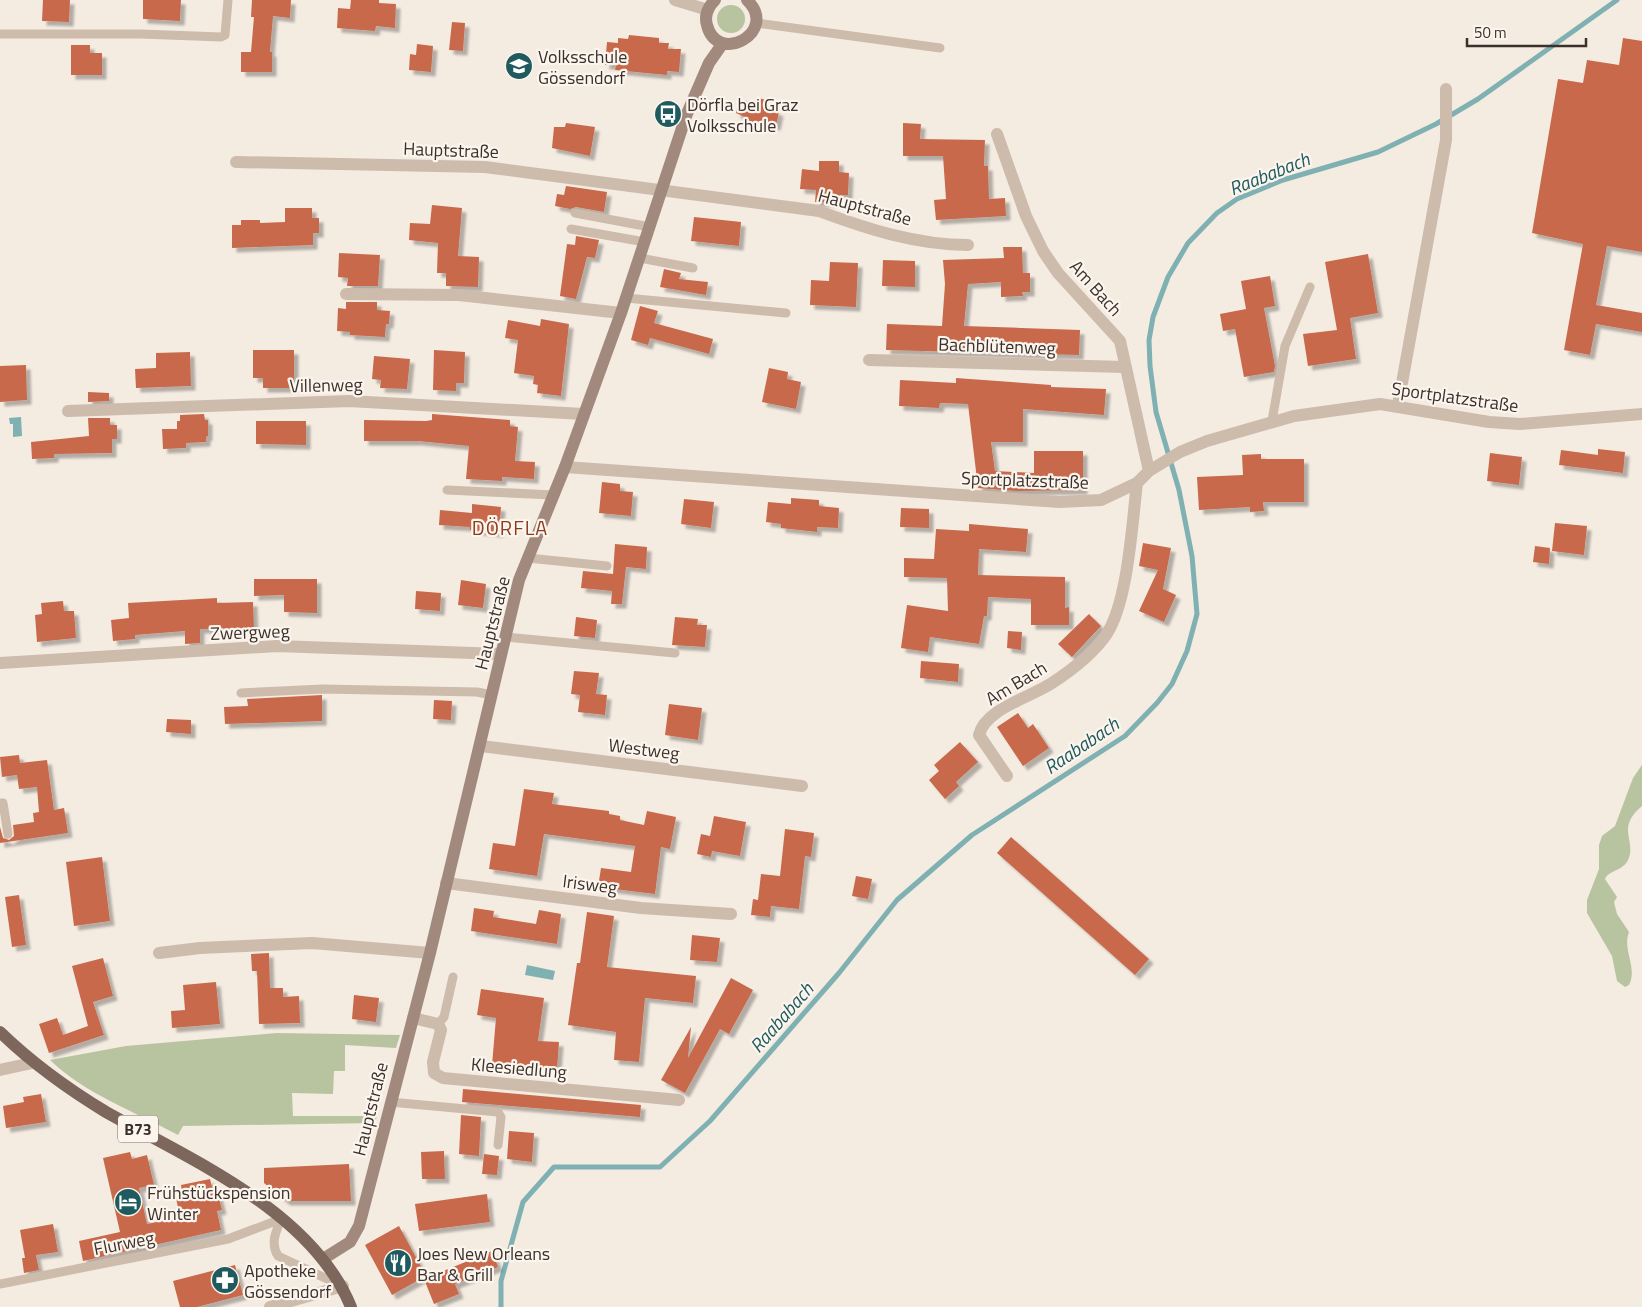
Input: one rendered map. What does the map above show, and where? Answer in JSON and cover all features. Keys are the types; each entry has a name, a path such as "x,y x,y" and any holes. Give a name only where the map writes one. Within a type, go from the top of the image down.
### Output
{"main road":[{"path":"711,5 707,27 712,35 723,43 733,44 751,35 756,23 754,9 747,0"},
{"name":"Hauptstraße","path":"323,1259 350,1242 359,1226 430,953 481,746 519,580 565,467 621,313 686,116 709,63 723,43"},
{"name":"B73","path":"0,1032 32,1063 104,1110 221,1175 282,1219 314,1247 343,1286 351,1307"}],"street":[{"path":"675,0 711,5"},
{"path":"1398,405 1446,140 1446,94"},
{"name":"Am Bach","path":"997,134 1026,216 1044,251 1058,273 1120,341 1124,367 1136,406 1149,471"},
{"name":"Hauptstraße","path":"236,162 485,166 819,211 866,228 941,245 968,245"},
{"path":"346,294 459,295 621,313"},
{"name":"Bachblütenweg","path":"869,360 1124,367"},
{"name":"Villenweg","path":"68,411 349,401 583,414"},
{"name":"Sportplatzstraße","path":"565,467 1060,502 1101,500 1138,483 1149,471 1180,452 1207,441 1272,421 1380,404 1398,405 1490,422 1520,424 1642,414"},
{"name":"Am Bach","path":"1007,776 979,734 981,726 998,712 1050,685 1092,652 1106,634 1117,614 1122,594 1138,483"},
{"name":"Zwergweg","path":"0,663 277,646 501,654"},
{"name":"Westweg","path":"481,746 802,786"},
{"name":"Irisweg","path":"446,883 641,908 731,914"},
{"path":"158,953 200,948 312,943 430,953"},
{"path":"413,1018 438,1024"},
{"name":"Kleesiedlung","path":"438,1024 441,1030 433,1062 434,1073 443,1078 679,1100"},
{"path":"0,1070 32,1063"},
{"path":"270,1307 343,1286"}],"lane":[{"path":"0,34 221,37 225,34 228,0"},
{"path":"756,23 940,48"},
{"path":"575,213 650,227"},
{"path":"570,229 645,242"},
{"path":"640,258 693,268"},
{"path":"1272,421 1285,346 1310,288"},
{"path":"626,298 786,313"},
{"path":"447,490 553,495"},
{"path":"528,558 607,566"},
{"path":"506,637 675,654"},
{"path":"241,693 323,689 477,692 492,695"},
{"path":"0,803 4,803 8,834"},
{"path":"438,1024 444,1017 453,977"},
{"path":"390,1102 498,1112 501,1117 498,1145"},
{"path":"282,1219 274,1238 275,1250 278,1256 343,1286"},
{"name":"Flurweg","path":"0,1284 228,1239 282,1219"}],"green space":[{"path":"731,5 741,9 745,19 741,29 731,33 721,29 717,19 721,9"},
{"path":"1642,765 1642,806 1634,814 1628,828 1630,853 1628,860 1626,864 1605,879 1617,897 1614,902 1617,914 1629,932 1627,945 1632,972 1629,985 1625,987 1617,981 1612,956 1587,913 1587,900 1599,869 1599,845 1602,836 1615,826 1633,778"},
{"path":"277,1033 400,1035 396,1048 345,1045 345,1071 334,1071 333,1094 292,1093 293,1116 377,1116 375,1123 183,1126 178,1135 94,1092 63,1072 50,1060 126,1046"}],"water":[{"path":"21,417 22,436 13,437 13,424 10,424 9,418"},
{"path":"527,965 555,971 553,980 525,975"}],"building":[{"path":"43,0 70,0 69,22 42,21"},
{"path":"143,0 181,0 180,21 143,19"},
{"path":"252,0 291,0 290,18 273,16 270,52 272,52 272,72 241,72 241,52 251,52 254,17 251,17"},
{"path":"351,0 379,0 379,3 396,4 395,28 376,26 375,31 337,28 338,8 350,9"},
{"path":"452,22 465,23 463,51 449,50"},
{"path":"629,35 659,38 659,43 669,43 668,49 681,49 679,72 667,71 667,75 615,70 616,65 605,65 607,42 618,43 618,38 628,39"},
{"path":"1623,38 1642,41 1642,252 1607,246 1596,305 1642,313 1642,332 1596,324 1590,355 1564,350 1583,244 1532,233 1558,79 1583,83 1587,60 1619,65"},
{"path":"417,44 433,46 431,72 409,70 410,54 416,55"},
{"path":"71,45 90,45 90,53 102,53 102,75 71,75"},
{"path":"756,97 769,101 767,107 779,112 776,126 764,124 763,128 748,123 749,119 736,113 739,100 755,102"},
{"path":"566,123 595,127 590,156 552,148 554,127 565,127"},
{"path":"903,123 921,124 920,139 985,140 984,166 988,166 989,199 1005,198 1006,216 936,220 934,200 946,199 943,156 903,156"},
{"path":"819,161 839,161 839,172 849,173 848,195 838,195 837,203 815,202 816,190 800,189 802,169 819,171"},
{"path":"566,186 607,192 604,212 576,207 570,209 555,206 557,194 564,195"},
{"path":"432,205 462,208 458,256 479,257 478,287 446,286 446,273 437,273 438,243 409,240 410,223 430,224"},
{"path":"285,208 312,208 312,218 319,218 319,233 313,233 313,245 232,248 232,225 241,225 241,220 260,220 260,223 285,222"},
{"path":"694,217 741,222 739,246 691,241"},
{"path":"576,236 599,240 595,258 587,257 576,299 560,296 567,244 575,245"},
{"path":"1003,247 1022,247 1023,273 1030,273 1030,292 1022,292 1023,296 1001,297 1001,282 968,284 964,326 1080,330 1079,355 886,350 887,324 942,326 945,284 943,260 1004,258"},
{"path":"339,253 380,255 378,286 347,286 348,278 338,277"},
{"path":"1368,254 1378,313 1350,318 1356,359 1308,366 1303,334 1337,330 1325,262"},
{"path":"883,260 915,261 915,287 882,286"},
{"path":"830,262 858,263 856,307 810,305 811,280 829,281"},
{"path":"664,269 681,273 679,279 708,282 706,295 660,287"},
{"path":"1270,276 1275,306 1264,308 1275,366 1274,372 1244,377 1235,329 1223,331 1220,314 1246,309 1241,281"},
{"path":"346,302 377,302 377,310 390,311 385,337 350,335 350,332 337,331 338,308 346,309"},
{"path":"640,306 658,311 654,323 713,339 709,354 650,338 648,345 631,340"},
{"path":"541,319 569,324 561,396 537,393 538,385 533,384 534,376 514,373 518,340 505,338 508,320 540,326"},
{"path":"253,350 294,350 294,388 263,388 263,378 253,378"},
{"path":"434,350 465,352 464,383 456,383 456,391 433,390"},
{"path":"190,352 191,386 136,388 135,369 156,368 156,353"},
{"path":"374,356 410,359 407,389 380,388 381,380 372,379"},
{"path":"26,365 27,400 0,402 0,366"},
{"path":"769,368 788,372 787,379 801,382 796,409 762,402"},
{"path":"956,378 1051,385 1051,387 1106,389 1104,415 1023,409 1023,442 991,442 995,471 1034,473 1034,451 1083,451 1083,490 1016,491 978,488 968,404 940,403 939,408 899,406 900,380 956,383"},
{"path":"88,392 109,393 109,401 88,402"},
{"path":"204,414 205,420 208,420 206,442 186,443 186,448 163,449 162,429 177,429 177,421 180,421 180,415"},
{"path":"432,414 510,420 510,426 518,427 515,461 535,462 534,479 502,477 502,481 466,479 469,446 418,441 364,441 364,420 426,421 432,420"},
{"path":"88,418 110,418 110,425 117,425 117,439 112,439 112,453 54,454 54,458 32,459 31,442 89,436"},
{"path":"256,421 306,421 306,445 256,444"},
{"path":"1598,449 1625,452 1623,473 1559,465 1561,450 1598,455"},
{"path":"1490,453 1522,457 1519,485 1487,481"},
{"path":"1261,454 1261,459 1304,459 1304,502 1263,502 1264,511 1250,512 1250,507 1199,510 1197,477 1243,475 1242,455"},
{"path":"602,482 620,484 620,491 633,492 631,516 599,513"},
{"path":"791,498 819,500 819,506 839,508 838,528 817,527 817,532 781,528 781,524 766,522 768,502 791,504"},
{"path":"684,499 714,502 711,528 681,524"},
{"path":"472,504 501,507 499,533 470,530 470,527 439,525 440,510 472,513"},
{"path":"901,508 929,509 929,528 900,527"},
{"path":"1555,523 1587,526 1584,555 1552,551"},
{"path":"969,524 1028,529 1026,552 979,549 978,575 1065,577 1065,608 1069,607 1069,625 1031,625 1031,599 988,597 987,616 984,616 979,644 930,637 928,652 901,648 907,605 948,611 947,578 904,577 904,558 934,559 936,529 969,531"},
{"path":"1143,543 1171,548 1163,589 1176,595 1164,622 1139,611 1158,570 1139,566"},
{"path":"615,544 647,547 646,569 626,567 622,604 611,604 612,591 581,588 583,571 613,574"},
{"path":"1535,546 1550,548 1549,564 1533,562"},
{"path":"254,579 317,579 317,613 284,612 284,595 254,596"},
{"path":"461,580 486,584 483,608 458,605"},
{"path":"416,591 441,593 440,611 415,609"},
{"path":"217,598 217,603 253,602 254,628 200,629 200,643 185,644 185,631 135,635 135,639 113,641 111,620 129,618 128,603"},
{"path":"63,601 64,611 74,611 76,638 37,642 35,615 42,614 41,603"},
{"path":"1089,614 1101,626 1072,657 1058,644"},
{"path":"576,617 597,620 595,638 574,636"},
{"path":"675,617 698,619 697,625 707,625 705,647 672,645"},
{"path":"1008,631 1022,632 1021,650 1007,648"},
{"path":"921,661 959,664 958,682 920,678"},
{"path":"574,671 599,673 596,694 607,695 605,715 578,712 580,695 571,694"},
{"path":"322,695 322,721 225,724 224,707 248,706 247,699"},
{"path":"434,700 452,701 451,720 433,719"},
{"path":"669,704 702,708 698,740 665,735"},
{"path":"1018,713 1028,728 1033,724 1049,748 1023,766 997,727"},
{"path":"167,719 191,720 191,734 166,732"},
{"path":"960,742 978,762 956,782 959,786 945,799 929,780 939,771 934,765"},
{"path":"19,755 20,763 47,760 54,810 64,808 68,833 0,843 0,827 3,838 9,840 14,836 13,825 34,822 33,813 39,812 37,787 19,789 17,775 2,777 0,757"},
{"path":"524,789 554,793 552,804 609,811 609,814 620,816 620,820 644,825 647,811 676,817 670,849 661,847 655,894 598,887 601,868 631,872 635,846 544,834 537,876 489,869 493,843 515,846"},
{"path":"714,816 746,822 740,856 712,851 711,857 697,854 701,834 710,836"},
{"path":"785,829 814,833 811,857 805,856 799,909 771,906 770,917 751,915 753,899 758,900 761,874 780,876"},
{"path":"1011,837 1149,959 1135,975 997,853"},
{"path":"102,857 110,921 74,926 66,862"},
{"path":"856,876 872,879 868,899 852,896"},
{"path":"19,895 26,945 12,947 5,897"},
{"path":"474,908 494,911 493,917 536,924 539,910 561,914 557,944 471,931"},
{"path":"587,912 614,916 607,967 696,976 693,1003 645,998 639,1062 614,1060 616,1032 568,1025 577,963 580,963"},
{"path":"692,935 720,938 717,962 690,960"},
{"path":"269,953 270,988 283,988 283,997 299,996 300,1023 259,1024 257,971 252,971 251,954"},
{"path":"103,958 113,996 93,1002 104,1035 49,1053 39,1024 57,1018 63,1035 88,1026 72,966"},
{"path":"731,978 753,990 729,1034 720,1029 685,1093 661,1080 691,1027 688,1058"},
{"path":"216,982 220,1024 172,1028 171,1011 185,1010 183,985"},
{"path":"481,989 544,998 538,1041 559,1042 557,1069 492,1065 496,1018 477,1015"},
{"path":"354,995 379,998 376,1022 352,1019"},
{"path":"463,1089 641,1105 640,1117 462,1102"},
{"path":"41,1094 46,1122 6,1128 3,1106 24,1102 23,1097"},
{"path":"461,1115 481,1117 479,1156 459,1154"},
{"path":"509,1131 534,1133 532,1162 507,1159"},
{"path":"444,1151 445,1179 422,1179 421,1152"},
{"path":"130,1152 132,1159 147,1155 154,1185 139,1188 147,1224 180,1217 175,1193 182,1191 181,1185 210,1179 214,1195 218,1194 222,1210 217,1211 221,1230 83,1261 79,1241 120,1232 103,1158"},
{"path":"484,1154 499,1156 497,1175 482,1174"},
{"path":"349,1164 351,1201 286,1201 264,1183 264,1168"},
{"path":"487,1194 490,1222 419,1231 415,1204"},
{"path":"53,1224 58,1252 36,1255 39,1270 24,1273 22,1258 25,1258 20,1230"},
{"path":"399,1226 426,1276 392,1295 365,1245"},
{"path":"492,1251 498,1267 455,1284 459,1294 434,1304 424,1279"},
{"path":"235,1265 243,1295 197,1307 180,1307 173,1281"}],"waterway":[{"name":"Raababach","path":"501,1307 501,1281 523,1202 554,1167 660,1167 710,1121 839,973 897,900 972,835 1125,736 1157,703 1172,684 1187,651 1197,614 1192,556 1179,490 1156,412 1150,366 1149,340 1153,317 1168,277 1188,243 1217,213 1237,199 1283,180 1378,152 1436,124 1478,99 1617,0"}],"place":[{"name":"Volksschule Gössendorf","path":"519,66"},
{"name":"Dörfla bei Graz Volksschule","path":"668,114"},
{"name":"Frühstückspension Winter","path":"128,1202"},
{"name":"Joes New Orleans Bar & Grill","path":"398,1263"},
{"name":"Apotheke Gössendorf","path":"225,1280"}],"district":[{"name":"DÖRFLA","path":"510,527"}]}
